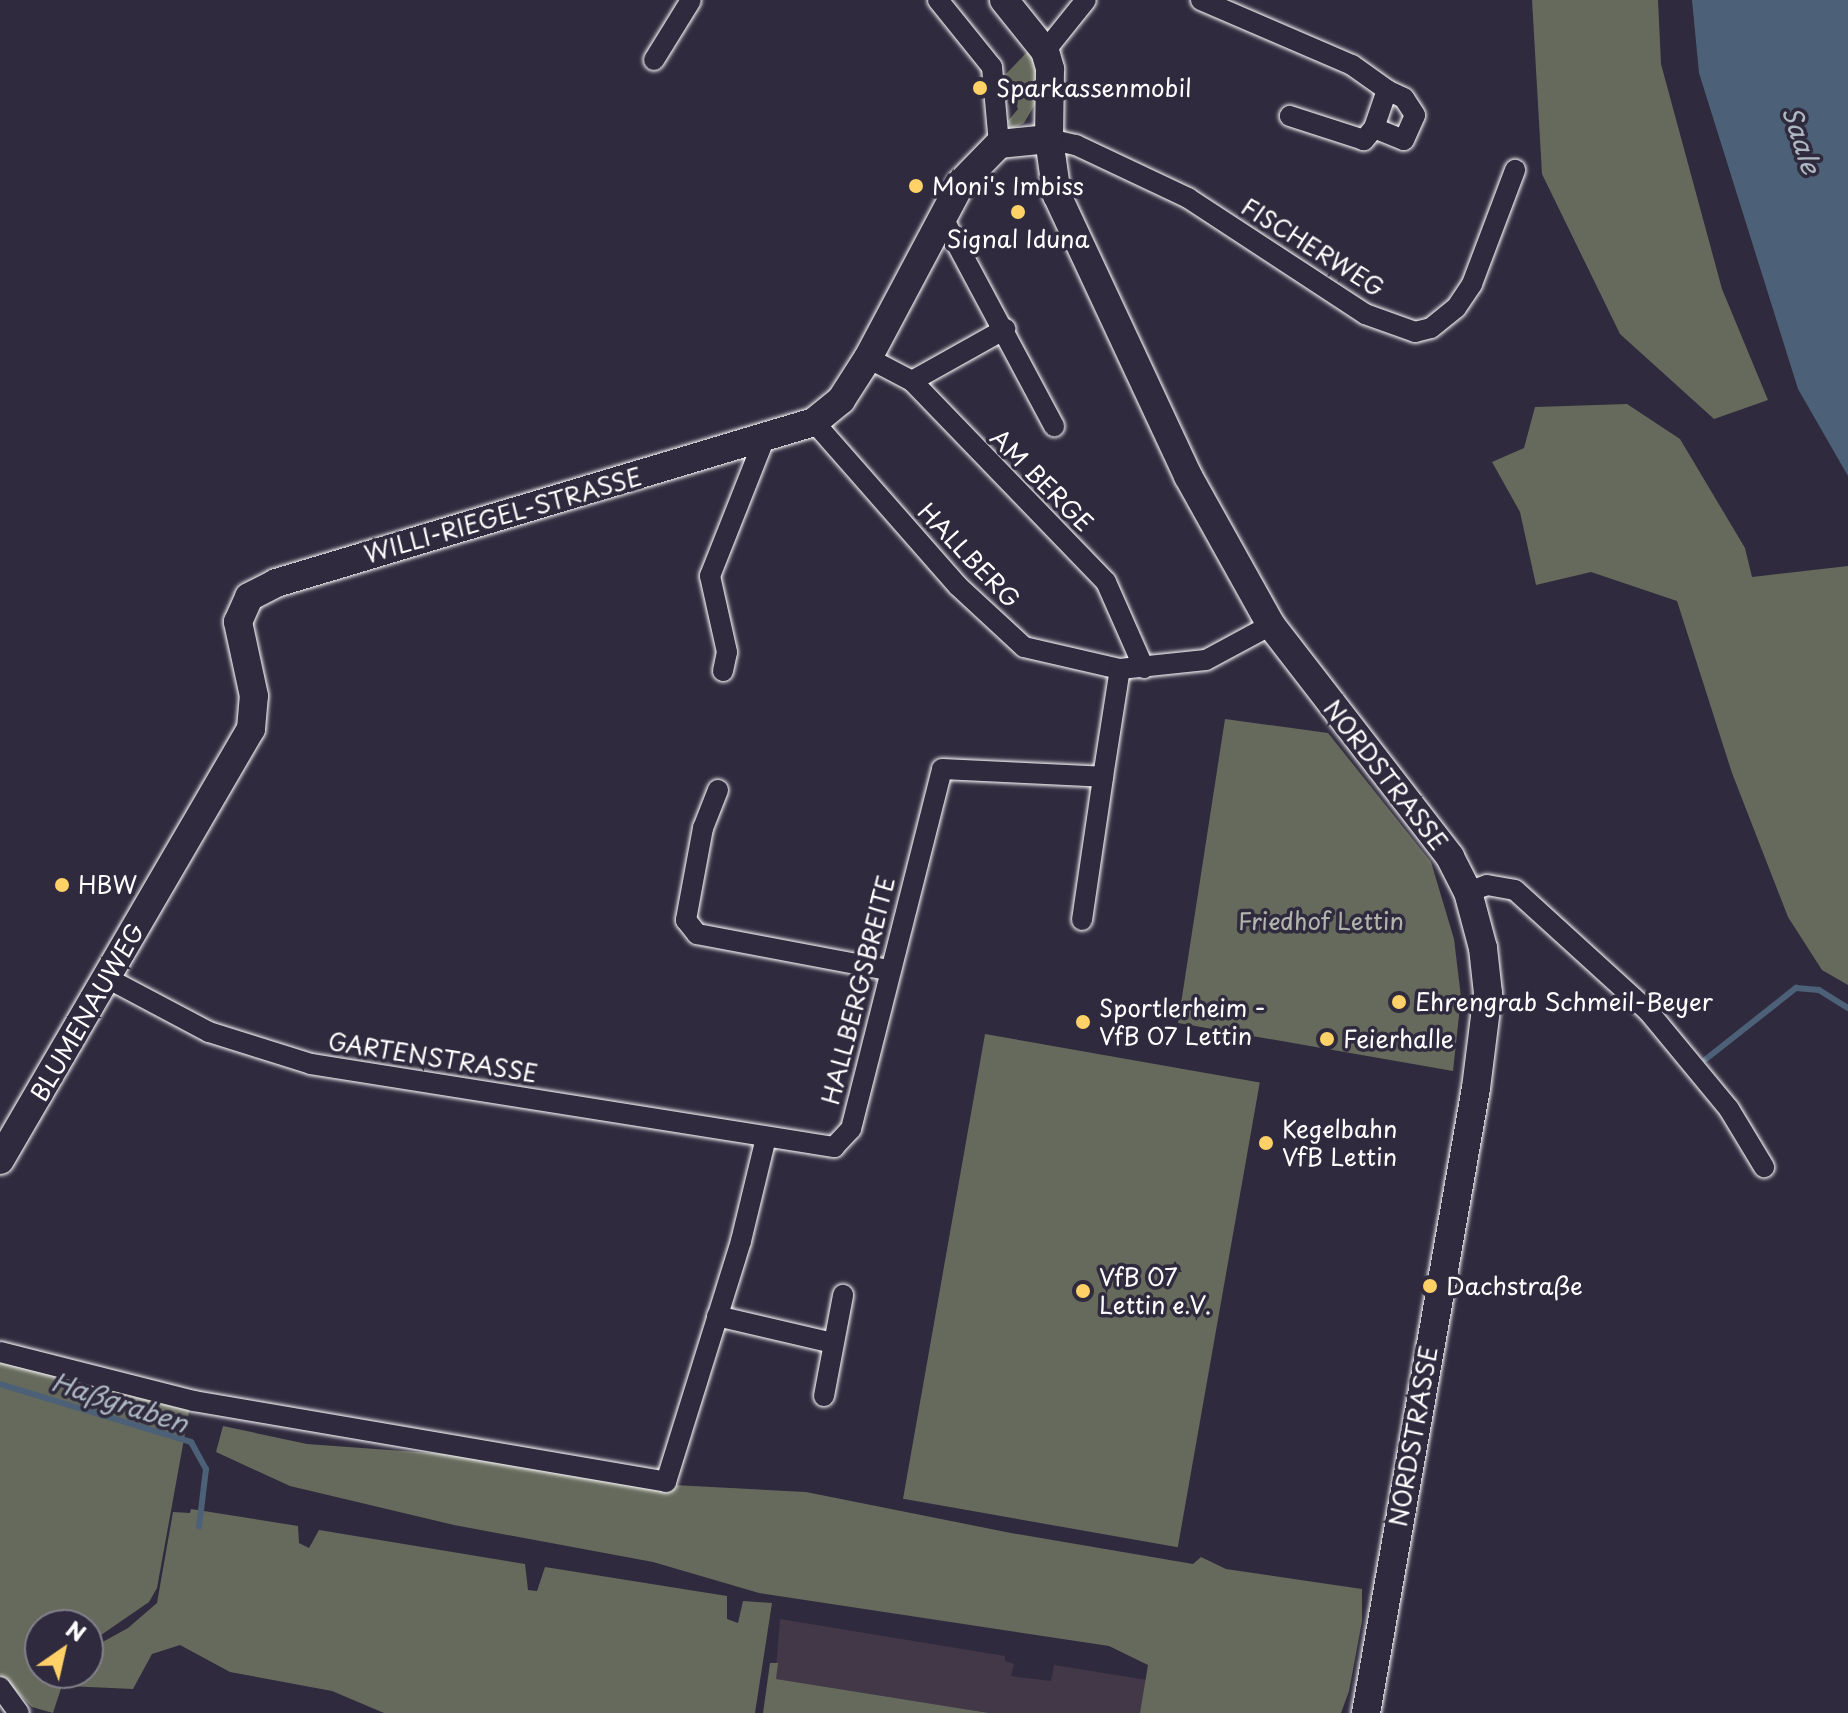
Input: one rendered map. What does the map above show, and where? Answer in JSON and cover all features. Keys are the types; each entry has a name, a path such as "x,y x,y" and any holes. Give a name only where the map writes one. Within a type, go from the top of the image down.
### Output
{"street":[{"path":"654,60 691,0"},
{"path":"938,0 992,67 999,144 1049,139"},
{"path":"1004,0 1045,51 1086,0"},
{"path":"1201,0 1352,65 1404,98 1415,115 1404,140 1374,128"},
{"name":"NORDSTRASSE","path":"1045,51 1050,69 1049,139 1057,195 1129,357 1209,518 1271,625 1428,825 1468,892 1488,993 1366,1713"},
{"path":"1290,116 1353,140 1364,140 1374,128 1387,90"},
{"name":"FISCHERWEG","path":"1049,139 1076,145 1188,198 1365,314 1415,332 1431,328 1456,308 1472,284 1515,170"},
{"name":"WILLI-RIEGEL-STRASSE","path":"245,601 276,583 814,422 841,400 868,358 961,183 999,144"},
{"path":"944,220 1005,329 1054,426"},
{"path":"912,381 1005,329"},
{"name":"AM BERGE","path":"868,358 912,381 1106,582 1144,668"},
{"name":"HALLBERG","path":"814,422 958,586 1024,647 1120,669 1144,668 1206,660 1271,625"},
{"path":"723,671 727,652 710,576 765,437"},
{"name":"BLUMENAUWEG","path":"0,1160 254,722 253,684 238,633 245,601"},
{"path":"1082,920 1120,669"},
{"name":"HALLBERGSBREITE","path":"766,1138 834,1147 851,1129 887,970 942,769 1103,777"},
{"path":"718,790 703,828 686,920 697,934 887,970"},
{"path":"1468,892 1487,885 1515,890 1648,1011 1721,1100 1764,1167"},
{"name":"GARTENSTRASSE","path":"107,978 209,1032 311,1064 766,1138"},
{"path":"0,1352 194,1401 666,1482 717,1316 766,1138"},
{"path":"824,1396 843,1295"},
{"path":"717,1316 833,1343"},
{"path":"0,1687 19,1713"}],"shaded area":[{"path":"780,1619 1005,1656 1005,1661 1014,1664 1011,1676 1051,1681 1054,1665 1147,1680 1140,1713 989,1713 775,1679"}],"green space":[{"path":"1532,0 1658,0 1661,64 1722,289 1768,400 1714,419 1620,334 1542,174"},
{"path":"1029,50 1036,64 1037,101 1024,123 1011,129 1008,121 1018,109 1005,75"},
{"path":"1627,404 1680,439 1745,548 1752,577 1848,566 1848,985 1822,970 1788,917 1732,773 1677,601 1591,572 1536,585 1520,512 1492,462 1524,448 1535,407"},
{"name":"Friedhof Lettin","path":"1225,719 1328,733 1431,862 1454,939 1461,997 1453,1071 1178,1023"},
{"name":"VfB 07 Lettin e.V.","path":"985,1034 1260,1082 1178,1547 903,1499"},
{"path":"0,1360 190,1406 157,1588 149,1602 104,1633 104,1609 24,1609 24,1689 61,1689 53,1713 32,1707 0,1675"},
{"path":"223,1426 307,1444 458,1455 655,1484 806,1492 1011,1533 1193,1564 1201,1557 1226,1569 1362,1589 1362,1621 1349,1691 1341,1713 1140,1713 1148,1665 1109,1646 759,1593 653,1562 454,1525 290,1486 216,1452"},
{"path":"191,1509 298,1526 299,1543 309,1548 319,1530 525,1564 528,1590 537,1591 545,1567 727,1596 727,1619 738,1623 743,1601 772,1603 755,1713 384,1713 332,1691 230,1672 180,1645 152,1654 133,1689 104,1688 104,1641 128,1628 157,1603 173,1512 190,1513"},
{"path":"770,1663 778,1663 776,1679 989,1713 763,1713"}],"water":[{"name":"Saale","path":"1692,0 1848,0 1848,476 1798,389 1699,73"}],"waterway":[{"path":"1706,1059 1796,988 1819,990 1848,1008"},
{"name":"Haßgraben","path":"0,1384 191,1442 206,1469 199,1527"}],"place":[{"name":"Sparkassenmobil","path":"980,88"},
{"name":"Moni's Imbiss","path":"916,186"},
{"name":"Signal Iduna","path":"1018,212"},
{"name":"HBW","path":"62,885"},
{"name":"Ehrengrab Schmeil-Beyer","path":"1399,1002"},
{"name":"Sportlerheim - VfB 07 Lettin","path":"1083,1022"},
{"name":"Feierhalle","path":"1327,1039"},
{"name":"Kegelbahn VfB Lettin","path":"1266,1143"},
{"name":"Dachstraße","path":"1430,1286"},
{"name":"VfB 07 Lettin e.V.","path":"1083,1291"}]}
